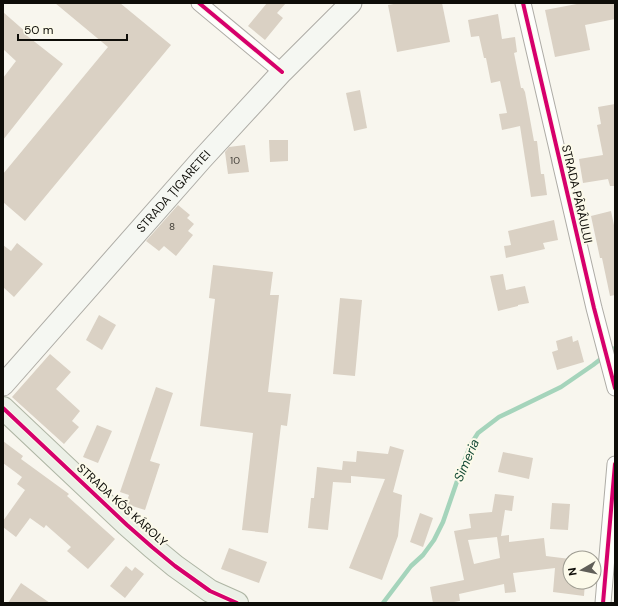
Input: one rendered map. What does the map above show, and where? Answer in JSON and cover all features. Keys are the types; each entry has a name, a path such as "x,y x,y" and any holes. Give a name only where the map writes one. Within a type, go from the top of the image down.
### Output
{"main road":[{"name":"STRADA ȚIGARETEI","path":"3,385 202,159 282,72 351,3"},
{"name":"STRADA KÓS KÁROLY","path":"3,408 127,525 163,556 210,591 237,603"}],"street":[{"path":"199,3 282,72"},
{"name":"STRADA PÂRÂULUI","path":"523,3 602,338 615,387"},
{"path":"604,603 615,464"}],"building":[{"path":"55,3 120,3 171,45 25,221 3,202 3,174 108,47"},
{"path":"267,3 286,3 277,13 283,18 265,40 248,26"},
{"path":"399,3 442,3 450,42 397,52 388,5"},
{"path":"582,3 615,3 615,19 585,25 590,50 555,57 545,10"},
{"path":"3,12 27,33 26,35 63,64 3,140 3,78 16,61 3,49"},
{"path":"498,14 502,39 515,37 517,52 514,53 521,88 523,88 525,92 534,141 537,141 541,174 544,174 547,195 531,197 520,126 502,130 499,114 507,113 500,81 491,83 486,58 484,58 479,36 471,37 468,20"},
{"path":"360,90 367,128 354,131 346,93"},
{"path":"615,104 615,186 610,186 608,179 583,183 579,159 603,155 597,125 601,124 598,107"},
{"path":"269,140 288,140 288,161 270,162"},
{"path":"245,145 249,172 228,174 225,152 229,147"},
{"path":"178,205 190,215 187,218 194,224 188,231 193,235 176,256 164,246 159,251 146,241"},
{"path":"611,211 615,230 615,295 610,296 591,216"},
{"path":"554,220 558,240 543,243 545,249 506,258 504,246 511,245 508,231"},
{"path":"17,243 43,264 14,297 3,287 3,245 11,251"},
{"path":"213,265 273,272 270,295 279,295 268,392 291,394 287,426 281,425 268,533 242,530 253,433 200,426 215,299 209,298"},
{"path":"503,274 506,290 525,286 529,303 498,311 490,276"},
{"path":"340,298 362,300 355,376 333,374"},
{"path":"99,315 116,325 102,350 86,340"},
{"path":"572,336 573,342 578,340 584,362 557,370 552,352 558,350 556,341"},
{"path":"50,354 71,372 56,389 80,411 72,421 79,427 64,444 12,397"},
{"path":"156,387 173,393 150,461 160,464 145,510 126,504 129,495 120,492"},
{"path":"97,425 112,431 98,463 83,457"},
{"path":"3,441 23,456 21,459 69,494 67,496 115,539 88,569 67,551 71,547 46,525 44,528 30,518 16,537 3,527 3,521 25,490 17,484 22,477 3,463"},
{"path":"390,446 404,450 393,492 402,495 398,536 382,580 349,568 385,479 351,476 351,483 333,482 328,530 308,528 311,498 314,498 317,467 342,470 343,461 356,462 357,451 388,454"},
{"path":"503,452 533,458 529,479 498,472"},
{"path":"495,494 514,496 512,511 505,510 501,536 509,535 509,542 544,538 546,556 562,558 562,590 584,590 584,596 553,592 555,568 513,573 516,592 505,593 504,584 459,594 460,601 433,603 430,587 464,580 454,531 471,528 469,514 492,512","holes":["497,537 500,558 474,564 468,540"]},
{"path":"552,503 570,504 568,530 550,529"},
{"path":"420,513 433,518 423,547 410,542"},
{"path":"229,548 267,562 259,583 221,569"},
{"path":"126,566 132,571 135,567 144,574 125,598 110,586"},
{"path":"21,583 50,603 8,603"}],"waterway":[{"name":"Simeria","path":"383,603 411,566 423,555 434,540 443,522 464,461 471,444 478,433 499,417 561,387 615,348"}],"cycle path":[{"path":"199,3 282,72"},
{"path":"523,3 594,308 615,388"},
{"path":"3,408 152,547 175,566 210,591 237,603"},
{"path":"603,603 615,464"}]}
